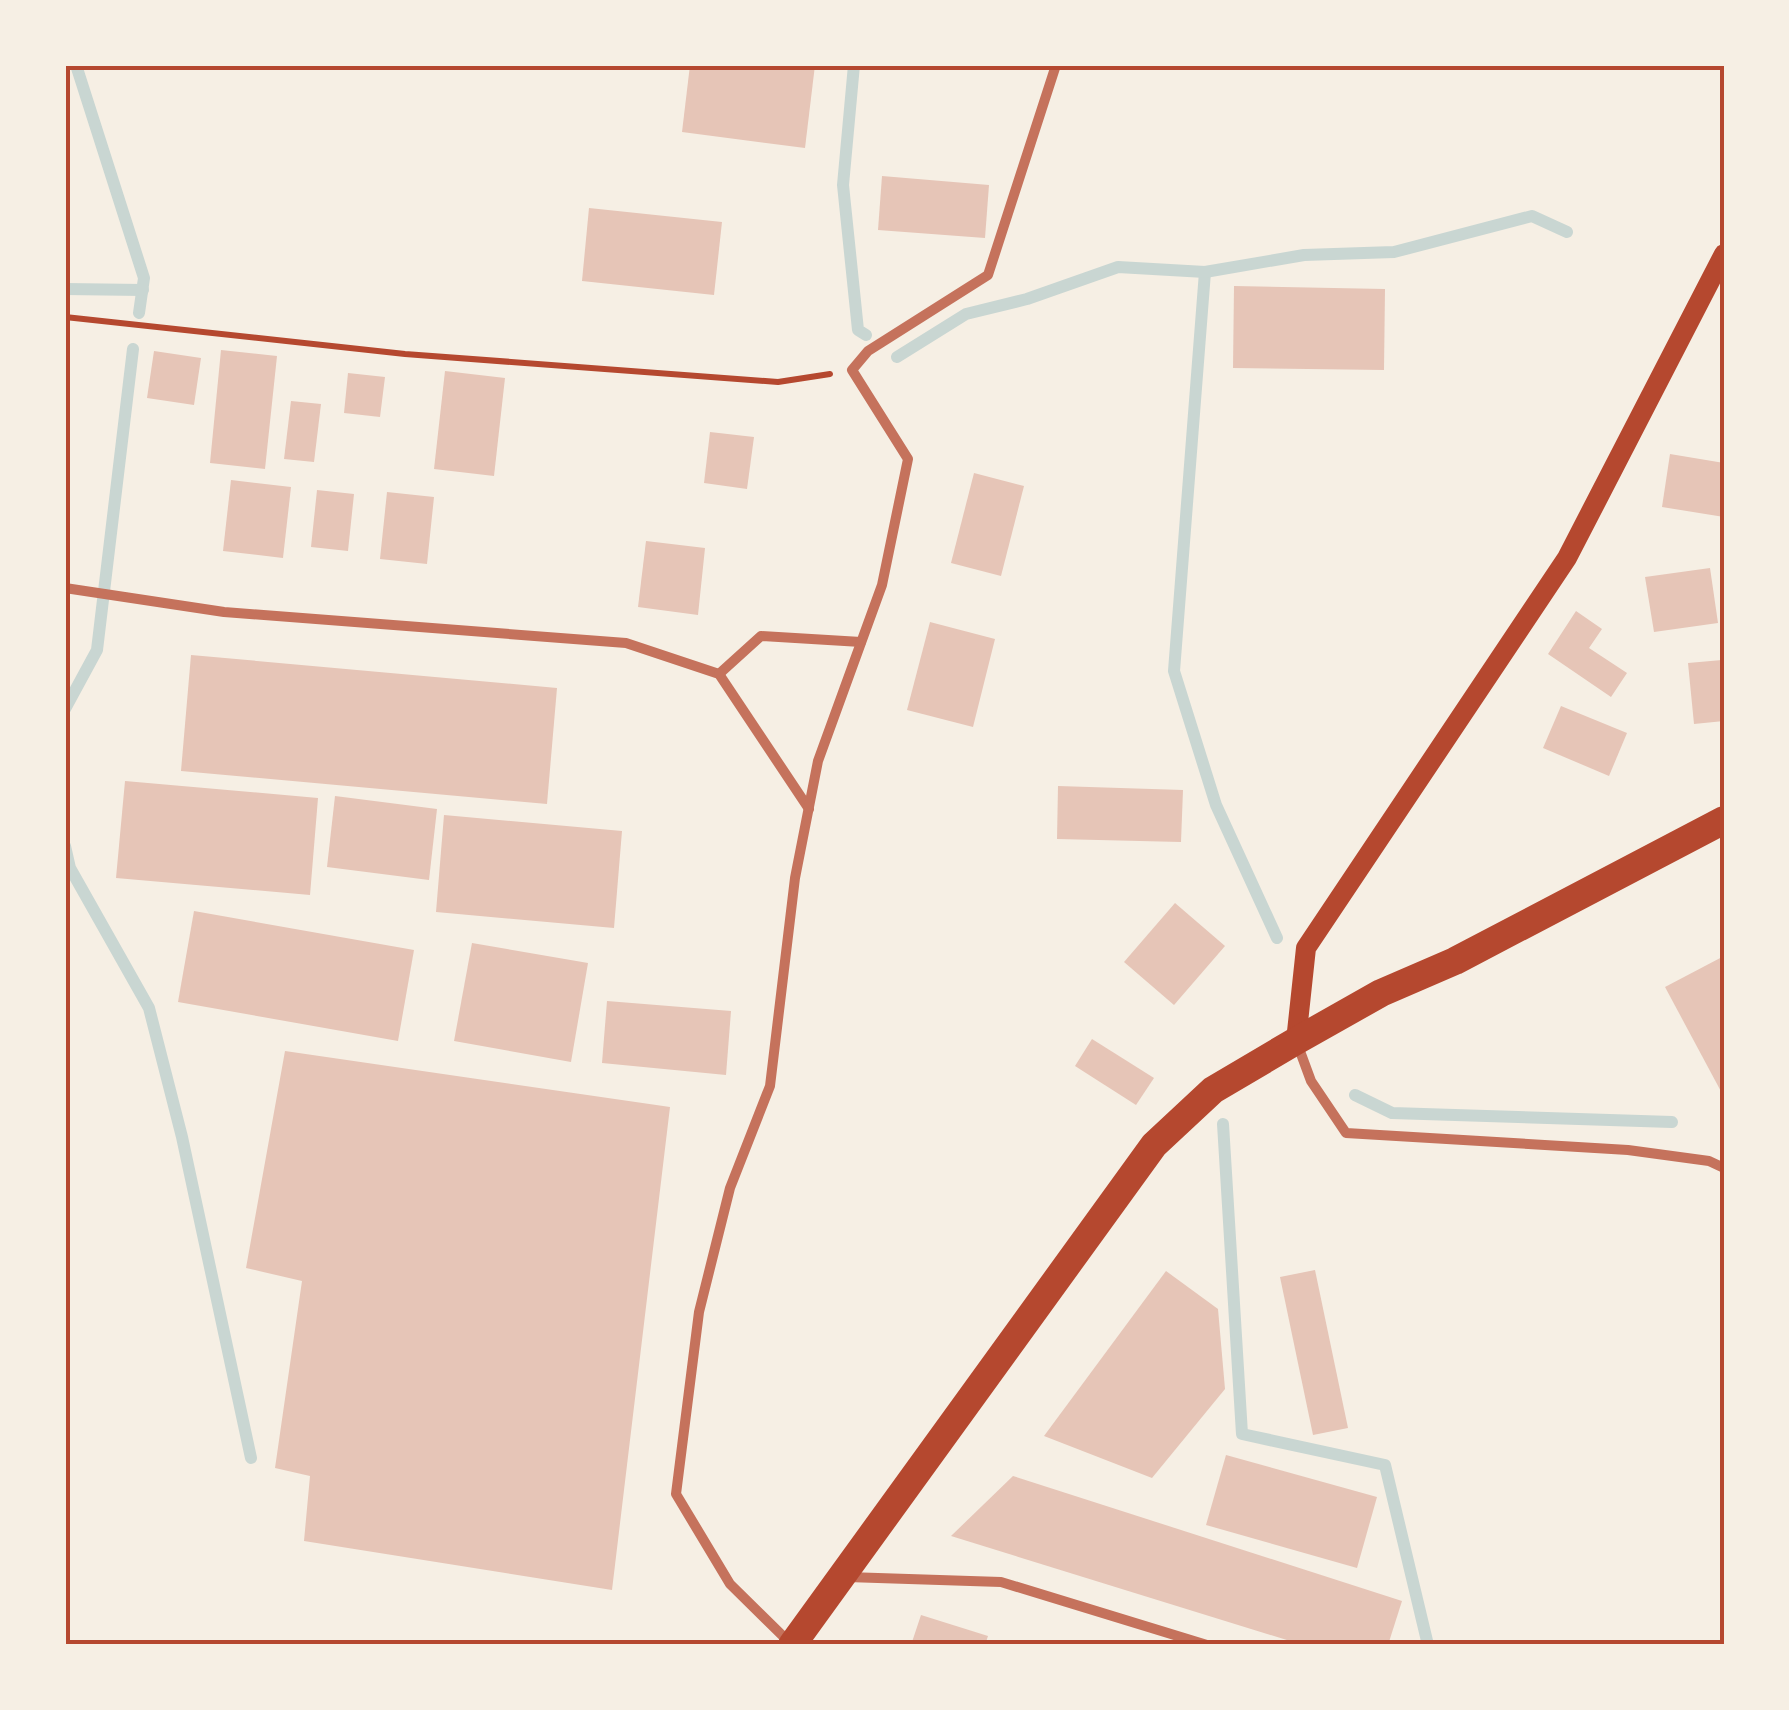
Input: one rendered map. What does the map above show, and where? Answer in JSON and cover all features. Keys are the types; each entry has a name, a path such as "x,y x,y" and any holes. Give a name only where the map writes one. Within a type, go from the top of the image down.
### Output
{"highway":[{"path":"792,1645 1154,1145 1213,1090 1381,993 1456,961 1724,820"}],"main road":[{"path":"1296,1041 1306,948 1567,558 1724,254"}],"street":[{"path":"792,1645 730,1584 676,1494 699,1312 730,1188 770,1086 795,878 818,761 882,585 908,459 852,370 868,351 988,275 1056,65"},
{"path":"65,588 224,612 626,643 719,674 809,810"},
{"path":"719,674 762,636 861,642"},
{"path":"1296,1041 1310,1081 1346,1133 1628,1150 1709,1161 1724,1168"},
{"path":"841,1577 1001,1582 1207,1645"}],"path":[{"path":"65,317 405,354 778,382 852,370"}],"building":[{"path":"690,65 815,65 805,148 682,132"},
{"path":"882,176 989,185 985,238 878,230"},
{"path":"589,208 722,222 714,295 582,281"},
{"path":"1234,286 1385,289 1384,370 1233,368"},
{"path":"221,350 277,356 265,469 210,463"},
{"path":"154,351 201,358 194,405 147,398"},
{"path":"445,371 505,378 494,476 434,469"},
{"path":"348,373 385,377 380,417 344,413"},
{"path":"291,401 321,404 314,462 284,459"},
{"path":"710,432 754,437 747,489 704,483"},
{"path":"1670,454 1724,463 1724,517 1662,507"},
{"path":"974,473 1024,486 1001,576 951,563"},
{"path":"231,480 291,487 283,558 223,551"},
{"path":"317,490 354,494 348,551 311,547"},
{"path":"387,492 434,497 427,564 380,559"},
{"path":"646,541 705,548 698,615 638,607"},
{"path":"1710,568 1718,623 1654,632 1645,577"},
{"path":"1576,611 1602,629 1589,648 1627,673 1611,697 1548,654"},
{"path":"930,622 995,639 973,727 907,710"},
{"path":"191,655 557,688 547,804 181,771"},
{"path":"1722,660 1724,721 1694,724 1688,663"},
{"path":"1561,706 1627,733 1609,776 1543,748"},
{"path":"125,781 318,798 310,895 116,878"},
{"path":"1058,786 1183,790 1181,842 1057,839"},
{"path":"335,796 437,809 429,880 327,867"},
{"path":"444,815 622,831 614,928 436,912"},
{"path":"1175,903 1225,946 1174,1005 1124,962"},
{"path":"194,911 414,950 398,1041 178,1002"},
{"path":"472,943 588,963 571,1062 454,1041"},
{"path":"1724,956 1724,1097 1665,987"},
{"path":"607,1001 731,1011 726,1075 602,1063"},
{"path":"1092,1039 1154,1078 1136,1105 1075,1066"},
{"path":"285,1051 670,1107 612,1590 304,1541 310,1476 275,1468 302,1281 246,1268"},
{"path":"1315,1270 1348,1428 1313,1435 1280,1277"},
{"path":"1166,1271 1218,1309 1225,1389 1152,1478 1044,1436"},
{"path":"1226,1455 1377,1497 1357,1568 1206,1525"},
{"path":"1013,1476 1402,1601 1388,1645 1303,1645 951,1536"},
{"path":"921,1615 988,1636 985,1645 911,1645"}],"waterway":[{"path":"76,65 144,278 139,313"},
{"path":"854,65 843,185 858,330 866,335"},
{"path":"897,357 966,314 1027,299 1118,267 1205,272 1304,255 1394,252 1532,216 1567,232"},
{"path":"1205,272 1174,671 1216,805 1277,938"},
{"path":"65,289 143,290"},
{"path":"65,709 97,650 133,349"},
{"path":"65,846 70,868 149,1008 182,1137 251,1458"},
{"path":"1355,1095 1392,1113 1672,1122"},
{"path":"1223,1124 1242,1434 1385,1465 1428,1645"}]}
